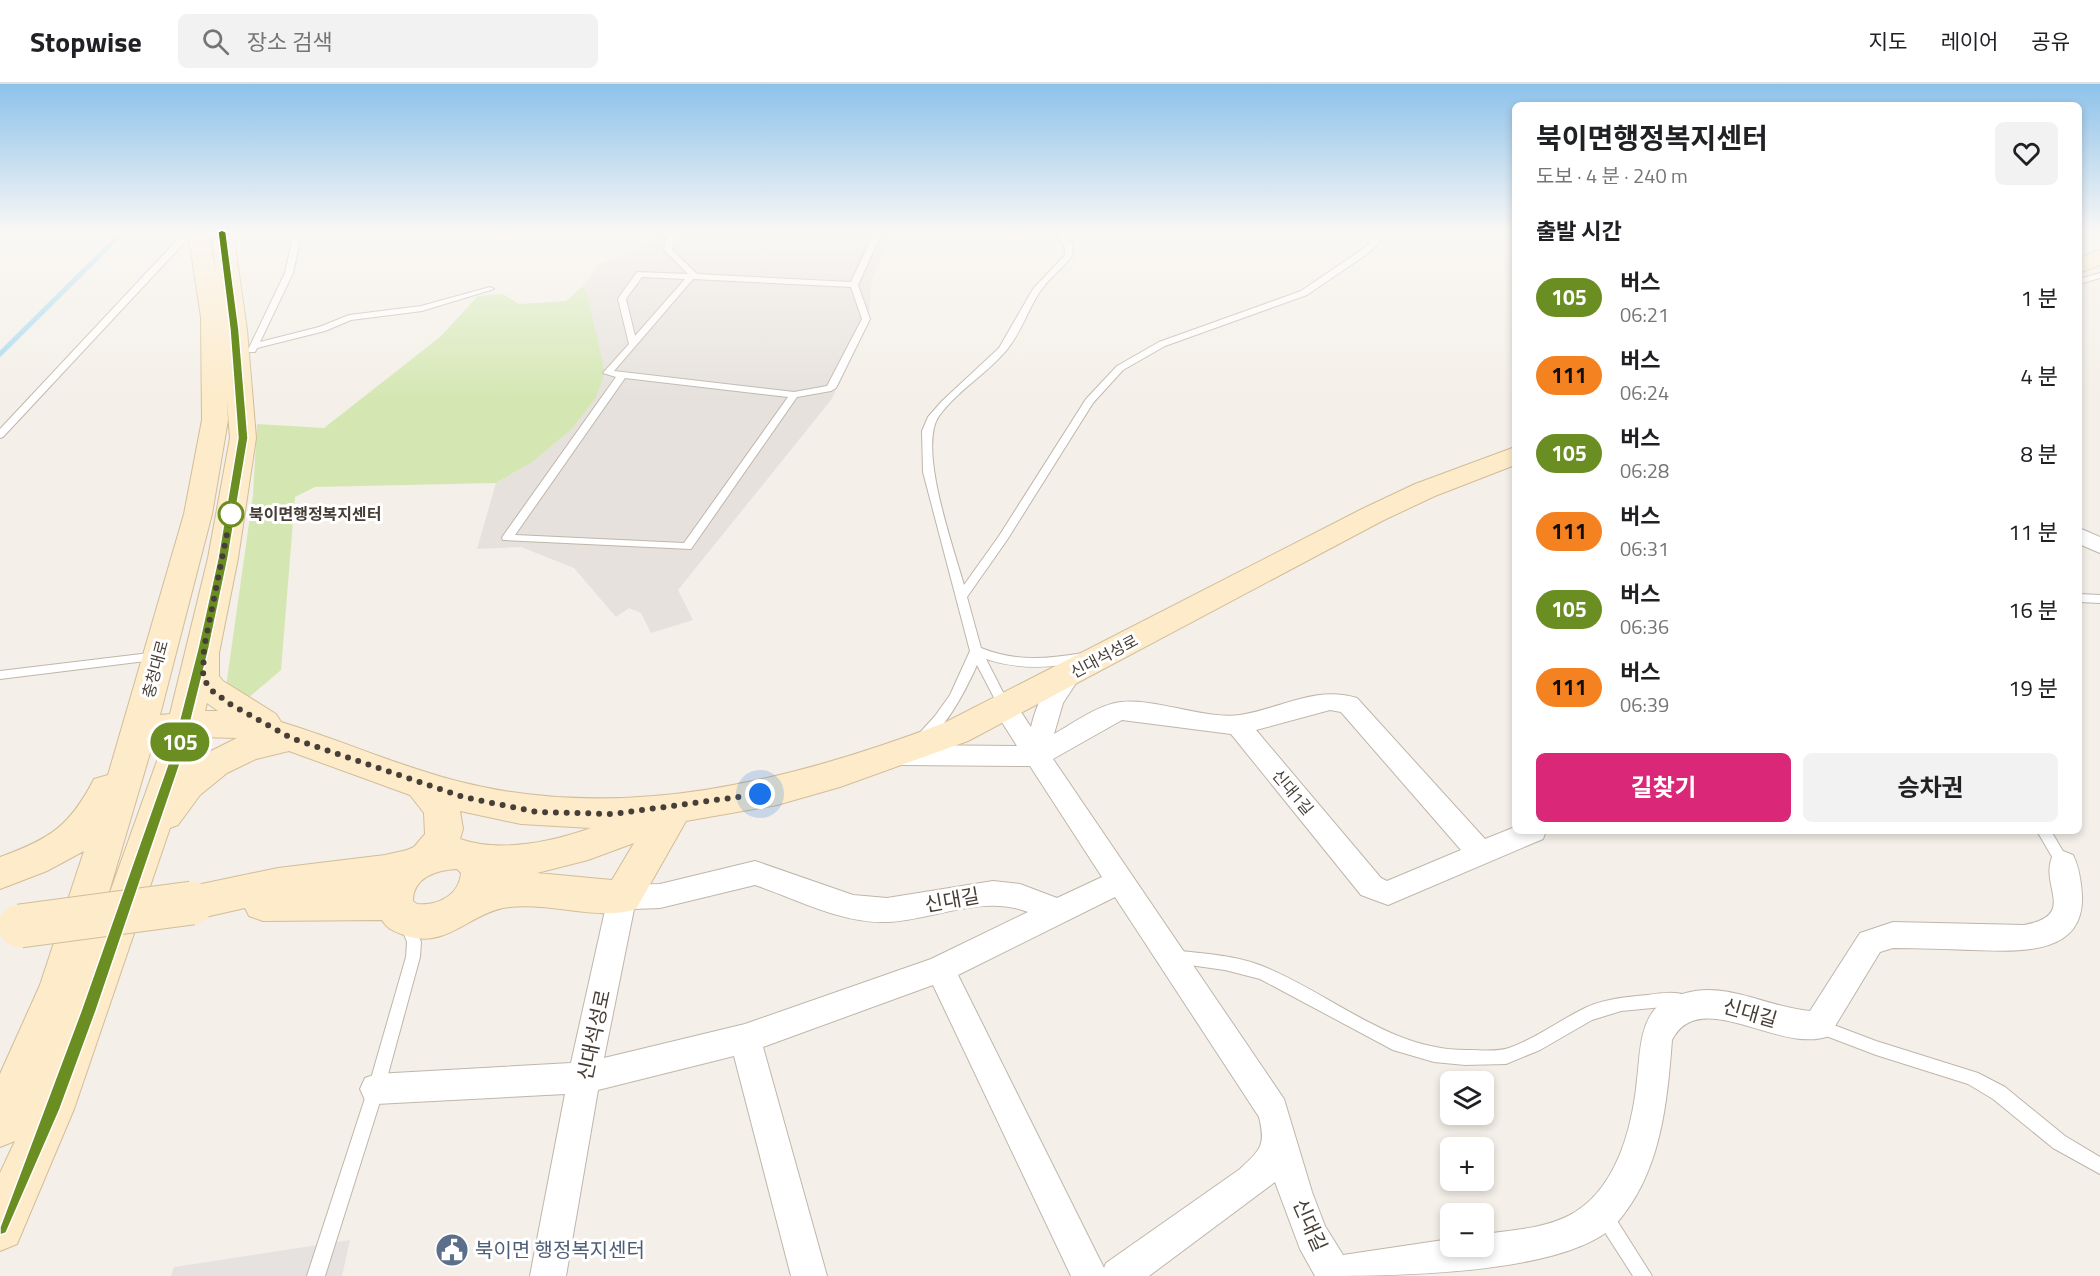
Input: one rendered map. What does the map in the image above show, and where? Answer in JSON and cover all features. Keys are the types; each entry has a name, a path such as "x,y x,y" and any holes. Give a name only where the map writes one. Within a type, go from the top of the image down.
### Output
{"street":[{"name":"충청대로","path":"0,1125 61,985 139,732 198,514 215,420 213,317 207,288"},
{"path":"0,1227 52,1109 175,761 204,648 223,558 243,438 229,288"},
{"name":"신대석성로","path":"139,732 184,724 230,724 254,728 291,738 463,797 537,812 613,814 675,807 779,790 903,755 1005,708 1372,515 1425,490 1512,456"},
{"path":"2082,537 2100,546"},
{"path":"204,648 203,678 211,690 291,738"},
{"path":"1038,756 1045,713 1052,696 1070,674"},
{"path":"903,755 1038,756 1100,719 1121,711 1238,725 1329,701 1348,704 1481,854"},
{"name":"신대길","path":"1005,708 1273,1110 1295,1192 1312,1237 1334,1275 1542,1243 1578,1230 1603,1213 1624,1181 1644,1139 1651,1099 1657,1038 1668,1017 1687,1006 1713,1003 1790,1024 1818,1026"},
{"name":"신대1길","path":"1238,725 1371,887 1388,893 1526,834"},
{"path":"0,873 63,845 87,827 101,808 119,752 139,732"},
{"path":"139,858 171,804 187,784 204,770 229,754 257,743 291,738"},
{"path":"399,910 399,881 446,833 445,818 437,801 423,785"},
{"path":"10,927 192,903 278,884 385,871 455,852 467,854 476,860 497,862 556,855 603,842 675,807"},
{"name":"신대석성로","path":"548,1276 584,1078 622,897 675,807"},
{"path":"459,910 474,896 482,877 476,860"},
{"path":"1818,1026 1870,942 1893,934 2024,938 2045,936 2061,926 2068,907 2063,862"},
{"name":"신대길","path":"622,897 660,896 755,873 853,907 887,910 993,893 1020,896 1058,911"},
{"path":"376,1089 584,1078 745,1039 940,969 1121,881"},
{"path":"192,903 399,910 426,922 493,894 518,890 622,897"},
{"path":"940,969 1089,1276"},
{"path":"745,1039 809,1276"},
{"path":"1119,1276 1252,1181 1274,1160 1280,1136"}],"lane":[{"path":"0,435 137,288"},
{"path":"237,377 282,288"},
{"path":"630,288 622,299 633,344"},
{"path":"681,288 608,373 794,395 831,388 866,319 855,288"},
{"path":"1005,708 976,651 928,472 927,431 933,417 945,403 1002,350 1039,288"},
{"path":"961,597 1003,538 1089,401 1120,368 1162,344 1304,293 1312,288"},
{"path":"254,346 322,329 349,318 422,308 490,289"},
{"path":"622,375 507,538 687,547 794,395"},
{"path":"2082,598 2100,599"},
{"path":"976,651 1015,664 1038,665 1111,652"},
{"path":"903,755 931,730 951,704 966,681 976,651"},
{"path":"0,675 159,655"},
{"path":"2046,834 2063,862"},
{"path":"316,1276 376,1089 413,957 414,942 399,910"},
{"path":"413,957 434,929 459,910"},
{"path":"1172,957 1225,963 1263,973 1398,1045 1434,1055 1465,1058 1506,1057 1535,1045 1588,1014 1621,1004 1663,1000 1713,1003"},
{"path":"1818,1026 1972,1078 1999,1094 2059,1142 2100,1166"},
{"path":"1603,1213 1643,1276"}],"shaded area":[{"path":"583,288 871,288 868,325 831,400 678,590 693,620 651,633 641,613 629,608 616,617 574,568 521,547 477,549 496,483 534,461 572,429 595,399 587,293"},
{"path":"350,1240 342,1276 171,1276 174,1267"}],"green space":[{"path":"581,288 587,293 605,373 595,399 572,429 534,461 496,483 315,487 295,497 281,670 248,698 226,687 253,495 257,424 324,428 440,337 478,296 503,294 519,304 566,301"}],"waterway":[{"path":"0,354 67,288"}],"bus line":[{"name":"105","path":"0,1227 52,1109 88,1011 139,858 175,761 204,648 223,558 243,438 229,288"}],"place":[{"name":"북이면행정복지센터","path":"231,514"},
{"name":"북이면 행정복지센터","path":"452,1250"}],"route":[{"path":"231,514 204,648 203,678 211,690 230,704 291,738 371,768 463,797 537,812 573,815 613,814 760,794"}]}
